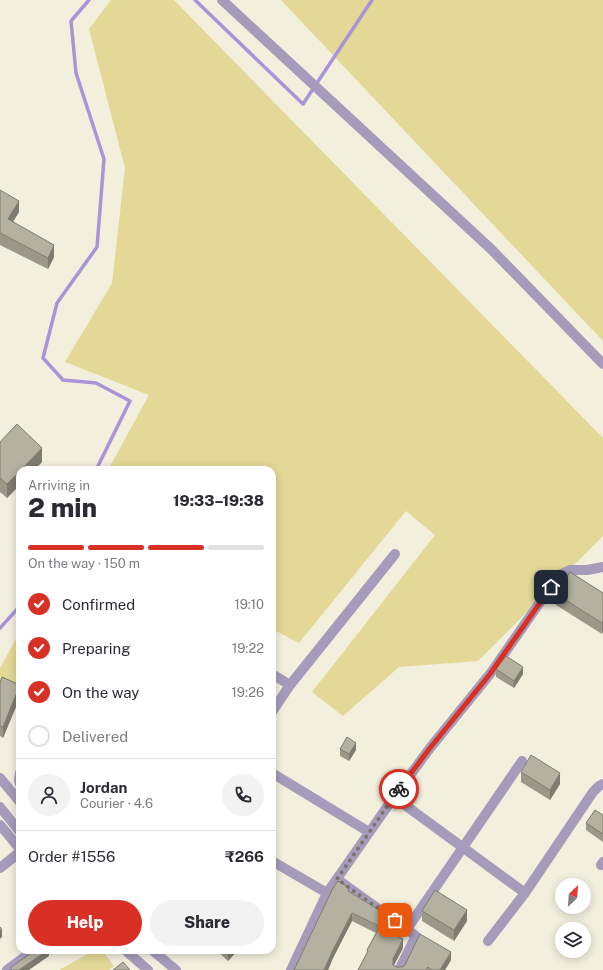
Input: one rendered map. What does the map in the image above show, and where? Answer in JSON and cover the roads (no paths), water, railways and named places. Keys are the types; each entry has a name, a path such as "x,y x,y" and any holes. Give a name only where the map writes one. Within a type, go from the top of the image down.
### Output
{"street":[{"path":"227,2 320,91 491,249 603,364"},
{"path":"276,706 290,685 394,554"},
{"path":"291,970 327,893 430,748 490,674 559,575 570,570 587,570 603,567"},
{"path":"276,676 290,685"},
{"path":"407,929 522,761"},
{"path":"276,775 369,832"},
{"path":"0,778 16,797"},
{"path":"488,941 525,893 593,792 598,786 603,784"},
{"path":"394,797 525,893"},
{"path":"0,807 16,827"},
{"path":"0,825 16,845"},
{"path":"0,868 16,854"},
{"path":"276,863 327,893"},
{"path":"337,879 416,936 399,970"},
{"path":"7,970 29,954"},
{"path":"130,954 148,970"},
{"path":"157,954 176,970"}],"waterway":[{"path":"89,0 71,21 76,73 104,159 97,247 57,303 43,358 63,380 96,383 130,401 98,466"},
{"path":"195,0 303,104 372,0"},
{"path":"0,628 16,610"}]}
